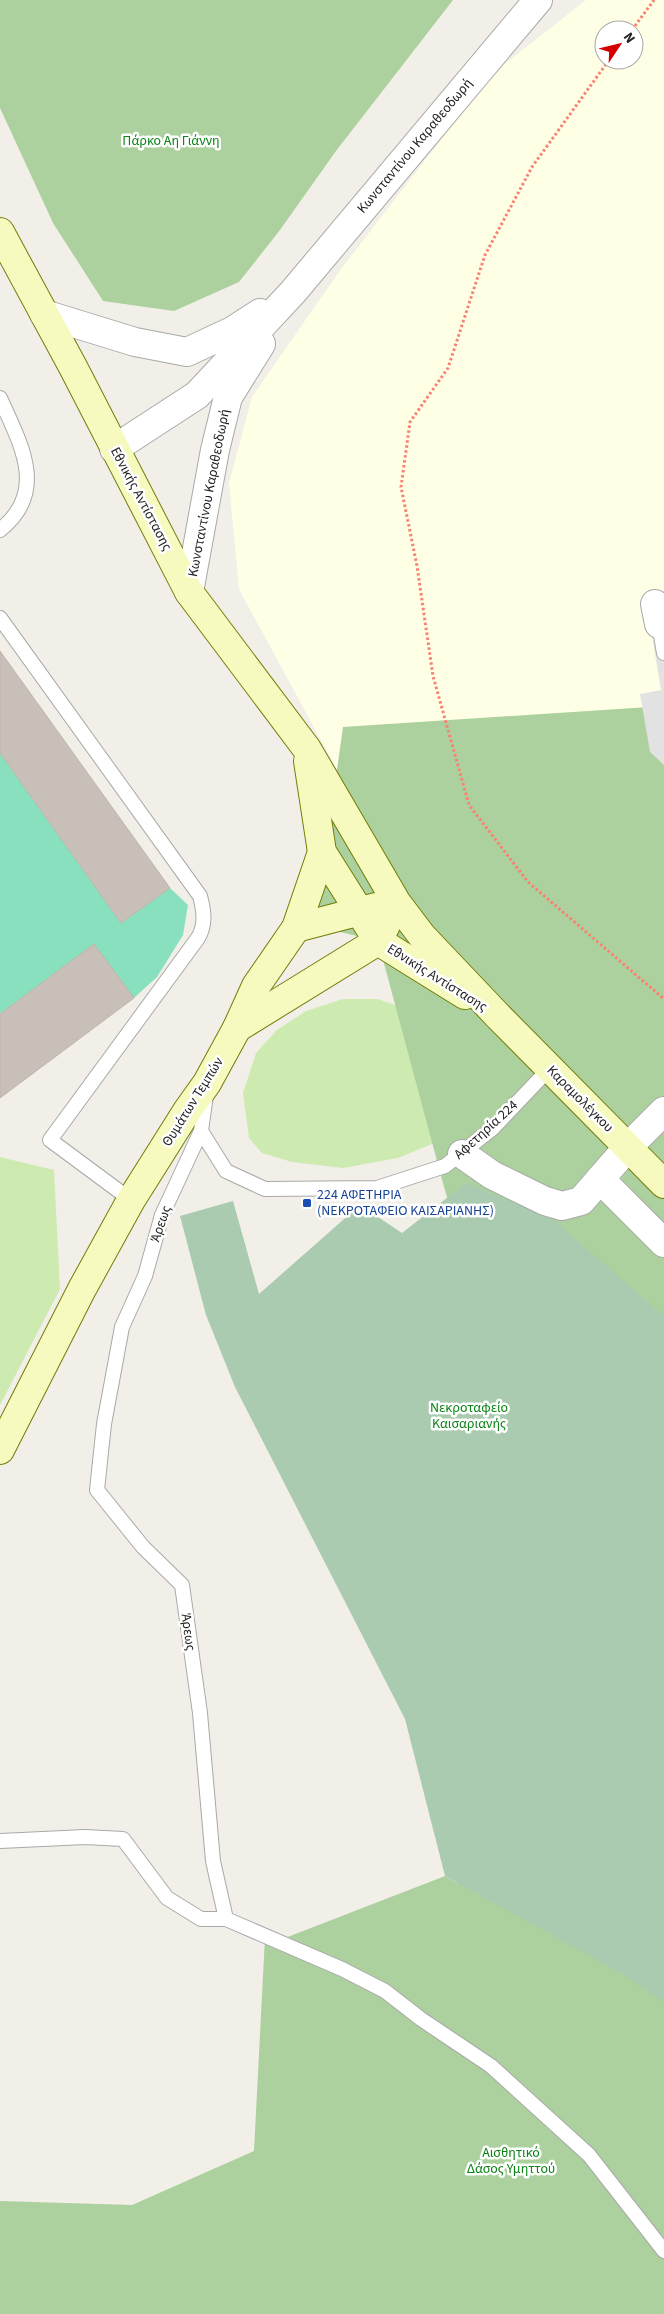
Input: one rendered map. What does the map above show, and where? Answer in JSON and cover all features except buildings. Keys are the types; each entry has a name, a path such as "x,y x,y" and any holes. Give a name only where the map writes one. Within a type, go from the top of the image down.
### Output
{"main road":[{"name":"Εθνικής Αντίστασης","path":"0,232 189,592 307,749 397,903 422,936 497,1015"},
{"name":"Εθνικής Αντίστασης","path":"307,749 322,852 378,941 497,1015"},
{"name":"Θυμάτων Τεμπών","path":"0,1450 82,1289 131,1200 187,1111 207,1084 237,1028 256,986 296,928 322,852"},
{"path":"296,928 358,910 397,903"},
{"path":"237,1028 378,941 397,903"},
{"name":"Καραμολέγκου","path":"497,1015 664,1184"}],"street":[{"name":"Κωνσταντίνου Καραθεοδωρή","path":"114,449 197,395 293,292 538,0"},
{"name":"Κωνσταντίνου Καραθεοδωρή","path":"44,314 135,342 187,352 232,331 293,292"},
{"name":"Κωνσταντίνου Καραθεοδωρή","path":"189,592 215,450 228,397 293,292"},
{"path":"462,1154 492,1175 545,1201 562,1206 581,1201 628,1147 664,1111"},
{"path":"600,1180 664,1243"}],"lane":[{"path":"0,398 26,457 27,474 22,502 12,519 0,530"},
{"path":"662,617 664,653"},
{"path":"0,618 200,896 203,906 204,921 198,938 50,1140 131,1200"},
{"name":"Αφετηρία 224","path":"201,1131 226,1171 265,1189 378,1188 446,1166 493,1128 550,1068"},
{"path":"201,1131 207,1084"},
{"name":"Άρεως","path":"201,1131 162,1215 145,1276 122,1327 104,1424 97,1490 143,1547 182,1585 200,1713 213,1861 226,1919"},
{"path":"0,1841 86,1836 123,1839 167,1898 201,1919 226,1919 342,1969 385,1991 420,2019 491,2066 588,2155 664,2251"}],"path":[{"path":"639,20 654,0"},
{"path":"602,70 532,167 485,255 448,368 410,422 401,487 417,566 432,676 469,804 528,882 664,999"}],"shaded area":[{"path":"586,0 664,0 664,1127 401,888 239,589 229,483 252,397 341,269 492,74"},
{"path":"647,605 664,630 664,765 650,752 640,694 661,690"}],"green space":[{"name":"Πάρκο Αη Γιάννη","path":"0,0 453,0 336,151 280,230 239,282 174,311 103,301 53,223 0,108"},
{"path":"0,651 170,888 188,905 183,935 157,977 134,998 0,1098"},
{"name":"Αισθητικό Δάσος Υμηττού","path":"664,706 664,2314 0,2314 0,2201 132,2205 254,2151 265,1937 285,1938 445,1876 457,1883 465,1864 528,1474 444,1187 378,941 315,926 343,727"},
{"path":"343,999 378,999 411,1011 437,1142 398,1158 343,1168 292,1162 262,1153 249,1138 243,1093 256,1053 277,1030 306,1011"},
{"path":"0,1157 54,1170 60,1289 0,1405"},
{"name":"Νεκροταφείο Καισαριανής","path":"466,1183 551,1218 664,1316 664,2002 619,1972 445,1876 405,1719 235,1387 206,1315 180,1216 233,1201 259,1294 360,1205 402,1233"}],"place":[{"name":"224 ΑΦΕΤΗΡΙΑ (ΝΕΚΡΟΤΑΦΕΙΟ ΚΑΙΣΑΡΙΑΝΗΣ)","path":"307,1203"}]}
